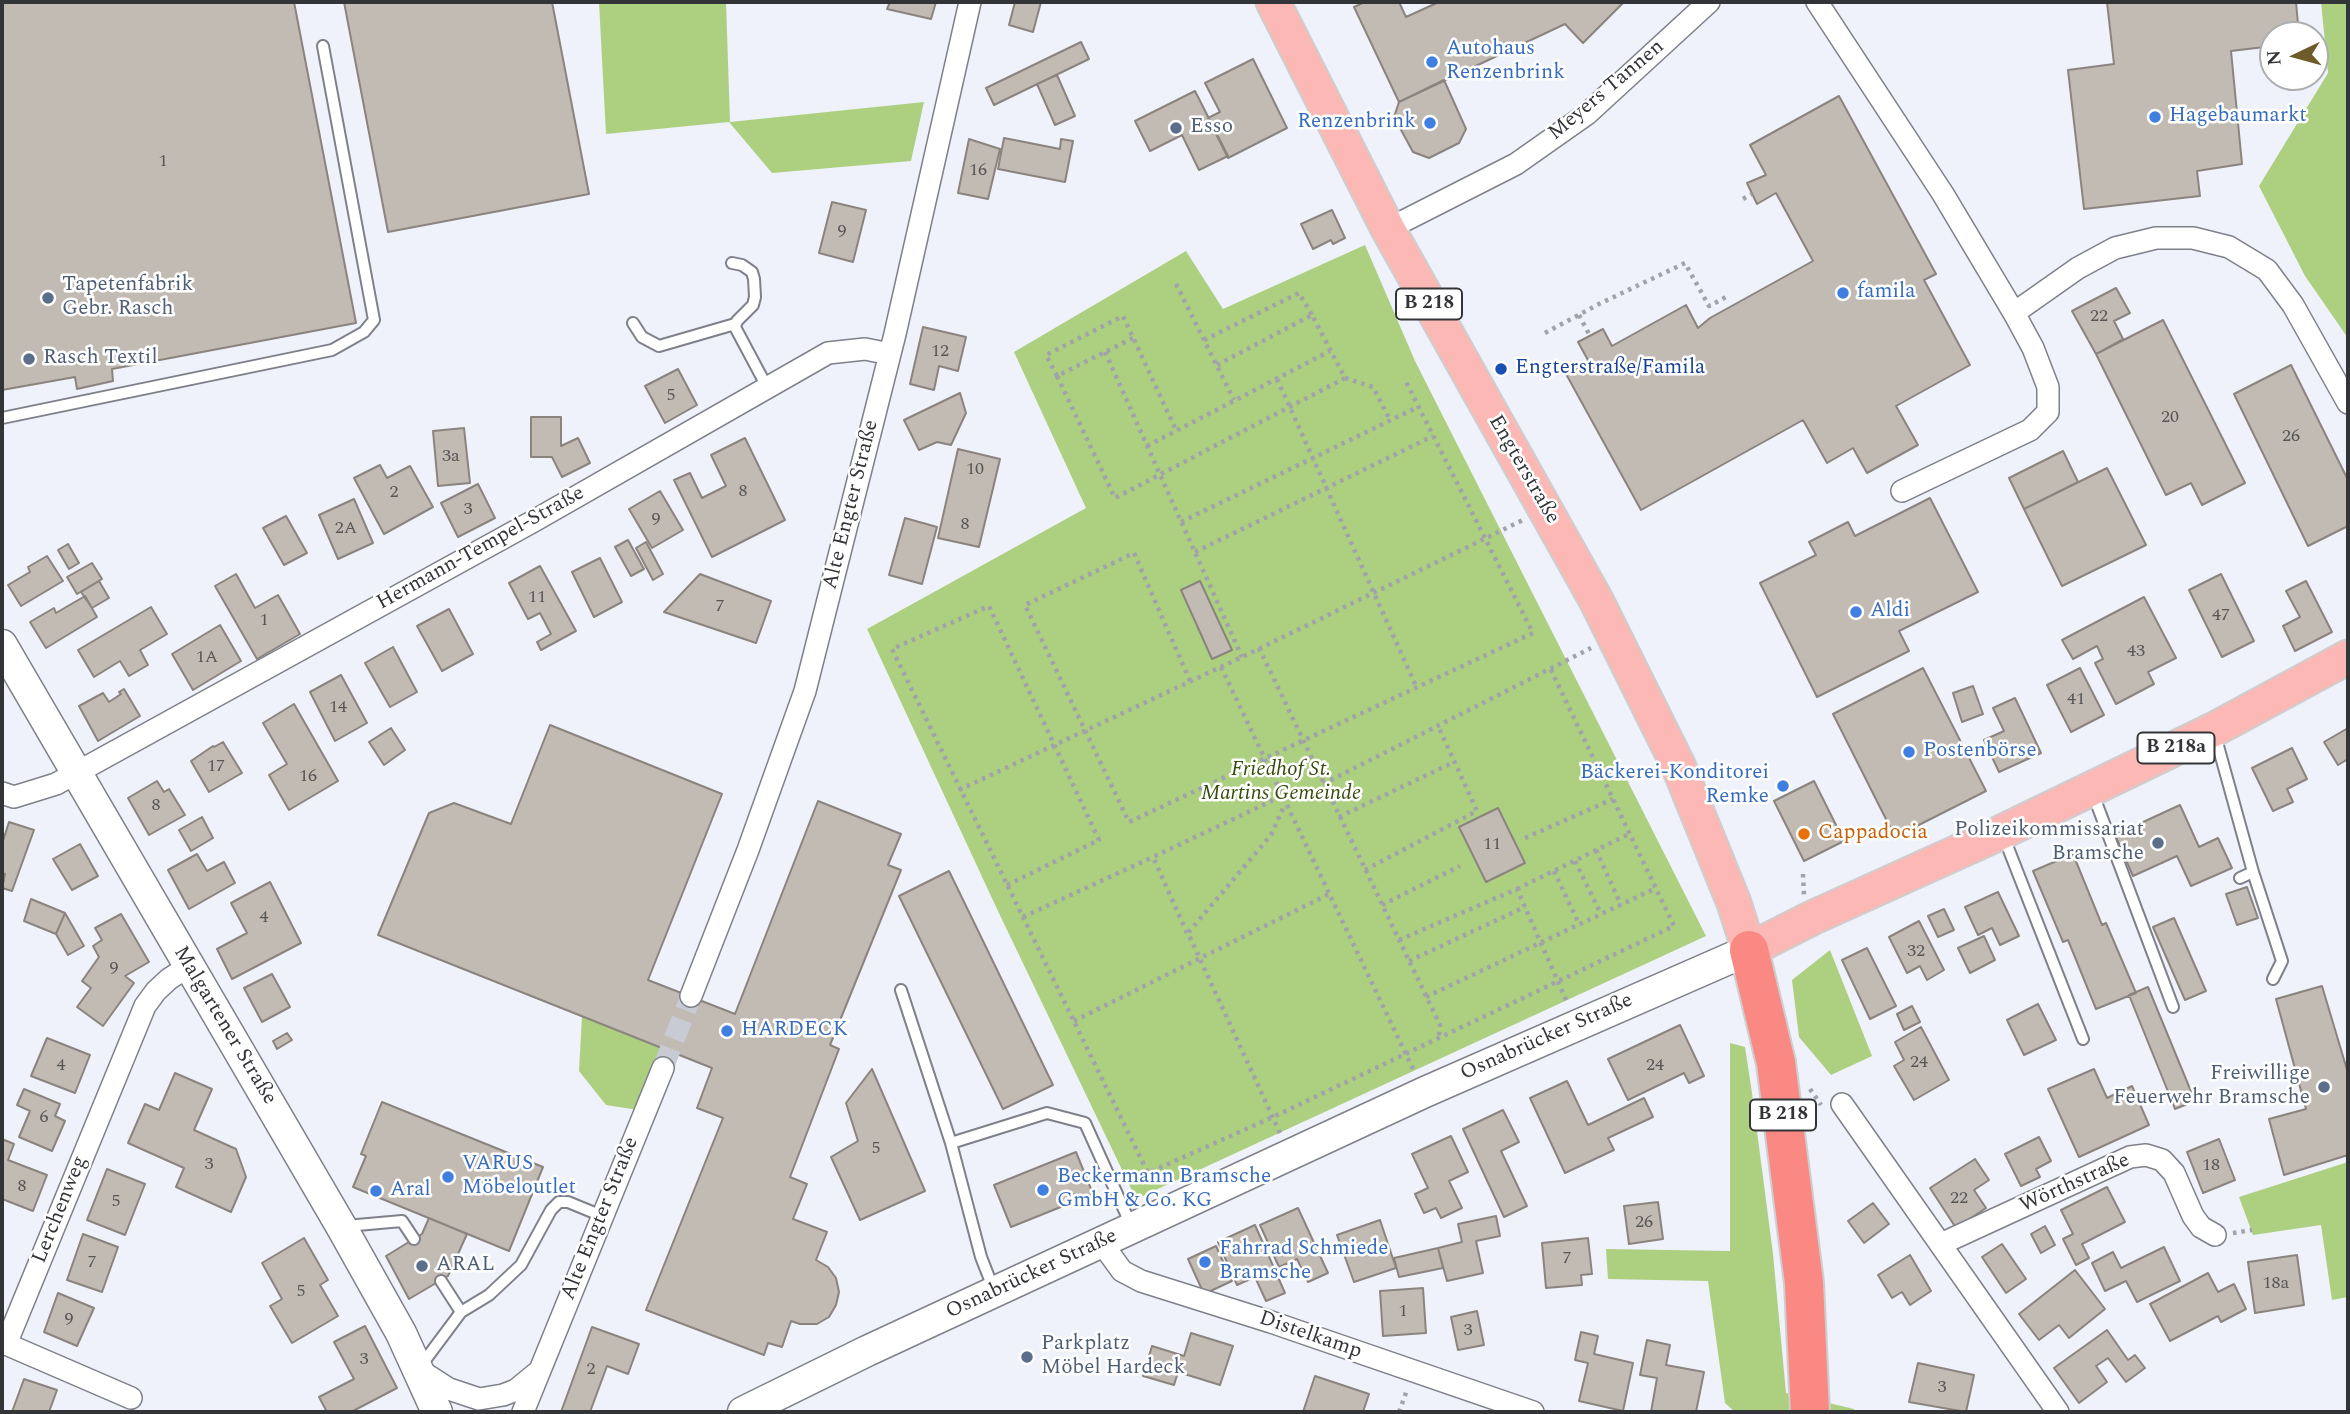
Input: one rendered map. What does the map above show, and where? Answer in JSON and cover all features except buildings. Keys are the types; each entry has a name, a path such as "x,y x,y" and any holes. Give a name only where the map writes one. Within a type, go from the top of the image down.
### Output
{"highway":[{"name":"B 218","path":"1749,950 1776,1063 1804,1283 1810,1412"}],"main road":[{"name":"Engterstraße","path":"1273,2 1388,229 1552,519 1678,765 1734,903 1749,950"},
{"name":"Malgartener Straße","path":"2,645 341,1226 401,1333 437,1412"},
{"name":"Osnabrücker Straße","path":"743,1412 867,1351 1425,1092 1749,950 1812,918 2001,832 2213,730 2348,657"}],"street":[{"name":"Alte Engter Straße","path":"691,996 748,850 805,691 890,354 970,2"},
{"name":"Meyers Tannen","path":"1388,229 1516,164 1587,114 1709,2"},
{"path":"1817,2 1943,194 2014,313 2033,348 2048,387 2048,412 2030,430 1902,491"},
{"path":"2014,313 2078,268 2115,248 2156,238 2193,238 2229,247 2267,270 2293,305 2348,403"},
{"name":"Hermann-Tempel-Straße","path":"2,793 14,797 41,790 77,773 532,522 828,353 865,349 890,354"},
{"name":"Lerchenweg","path":"131,1398 6,1345 145,1006 169,979 189,966"},
{"name":"Alte Engter Straße","path":"523,1412 663,1068"},
{"path":"1835,1110 1941,1244 2058,1412"},
{"name":"Wörthstraße","path":"1941,1244 2130,1157 2146,1155 2162,1160 2174,1173 2193,1216 2215,1236"},
{"name":"Distelkamp","path":"1101,1242 1122,1270 1141,1281 1271,1322 1533,1412"},
{"path":"418,1369 449,1389 479,1399 516,1390 540,1370"}],"lane":[{"path":"2,418 332,350 364,332 374,320 323,46"},
{"path":"634,323 642,337 659,346 735,324 753,305 756,288 752,272 743,265 732,263"},
{"path":"735,324 767,387"},
{"path":"2213,730 2253,872 2282,961 2273,979"},
{"path":"2091,788 2173,1007"},
{"path":"2001,832 2083,1039"},
{"path":"2240,878 2253,872"},
{"path":"901,990 951,1143 981,1257 995,1292"},
{"path":"951,1143 1047,1113 1084,1123 1132,1228"},
{"path":"418,1369 461,1312 489,1295 522,1265 551,1210 559,1202 568,1202 602,1216"},
{"path":"341,1226 402,1221 414,1239"},
{"path":"440,1281 461,1312"}],"path":[{"path":"1743,199 1752,194"},
{"path":"1545,333 1685,263 1709,306 1728,296"},
{"path":"1177,284 1234,400"},
{"path":"1204,340 1299,293 1345,378 1373,387 1390,420"},
{"path":"1217,365 1312,315"},
{"path":"1579,315 1590,336"},
{"path":"1176,430 1123,316 1046,355 1115,498 1345,378"},
{"path":"1057,376 1133,338"},
{"path":"1147,446 1330,351"},
{"path":"1105,352 1242,657"},
{"path":"1277,379 1416,686"},
{"path":"1190,681 1134,553 1025,605 1129,822 1533,633 1405,380"},
{"path":"1181,522 1418,407"},
{"path":"1195,552 1433,436"},
{"path":"959,790 1501,531"},
{"path":"1007,885 1099,840 989,606 892,649 959,790 1148,1173 1273,1117 1674,926 1550,668"},
{"path":"1323,784 1613,636"},
{"path":"1259,648 1440,1025 1439,1037"},
{"path":"1221,667 1425,1092"},
{"path":"1365,870 1477,811 1437,726"},
{"path":"1339,817 1454,762"},
{"path":"1023,917 1282,796"},
{"path":"1525,838 1614,799"},
{"path":"1188,933 1271,835 1285,803"},
{"path":"1399,940 1517,889 1630,834"},
{"path":"1596,850 1621,905"},
{"path":"1153,857 1273,1117"},
{"path":"1575,861 1601,914"},
{"path":"1382,905 1460,866"},
{"path":"1554,871 1579,924"},
{"path":"1426,997 1656,888"},
{"path":"1517,889 1578,1025"},
{"path":"1074,1021 1329,894"},
{"path":"1409,961 1525,907"},
{"path":"1806,1083 1835,1110"}],"green space":[{"path":"599,2 726,2 730,122 924,102 911,161 772,173 729,122 606,134"},
{"path":"2321,2 2348,2 2348,338 2305,276 2259,186 2317,91 2329,91 2329,21 2323,21"},
{"name":"Friedhof St. Martins Gemeinde","path":"1365,245 1415,361 1706,936 1136,1199 867,629 1086,508 1014,352 1186,251 1223,309"},
{"path":"1830,950 1872,1056 1831,1075 1799,1037 1792,980"},
{"path":"582,1016 670,1051 645,1111 606,1105 579,1071"},
{"path":"1730,1043 1745,1047 1773,1254 1786,1393 1854,1409 1854,1412 1735,1412 1725,1403 1708,1281 1608,1279 1606,1249 1730,1251"},
{"path":"2348,1162 2348,1297 2332,1300 2321,1225 2253,1235 2239,1197"}],"tunnel":[{"path":"663,1068 691,996"}],"place":[{"name":"Autohaus Renzenbrink","path":"1432,62"},
{"name":"Hagebaumarkt","path":"2155,117"},
{"name":"Renzenbrink","path":"1430,123"},
{"name":"Esso","path":"1176,128"},
{"name":"famila","path":"1843,293"},
{"name":"Tapetenfabrik Gebr. Rasch","path":"48,298"},
{"name":"Rasch Textil","path":"29,359"},
{"name":"Engterstraße/Famila","path":"1501,369"},
{"name":"Aldi","path":"1856,612"},
{"name":"Postenbörse","path":"1909,752"},
{"name":"Bäckerei-Konditorei Remke","path":"1783,786"},
{"name":"Cappadocia","path":"1804,834"},
{"name":"Polizeikommissariat Bramsche","path":"2158,843"},
{"name":"HARDECK","path":"727,1031"},
{"name":"Freiwillige Feuerwehr Bramsche","path":"2324,1087"},
{"name":"VARUS Möbeloutlet","path":"448,1177"},
{"name":"Beckermann Bramsche GmbH & Co. KG","path":"1043,1190"},
{"name":"Aral","path":"376,1191"},
{"name":"Fahrrad Schmiede Bramsche","path":"1205,1262"},
{"name":"ARAL","path":"422,1266"},
{"name":"Parkplatz Möbel Hardeck","path":"1027,1357"}]}
